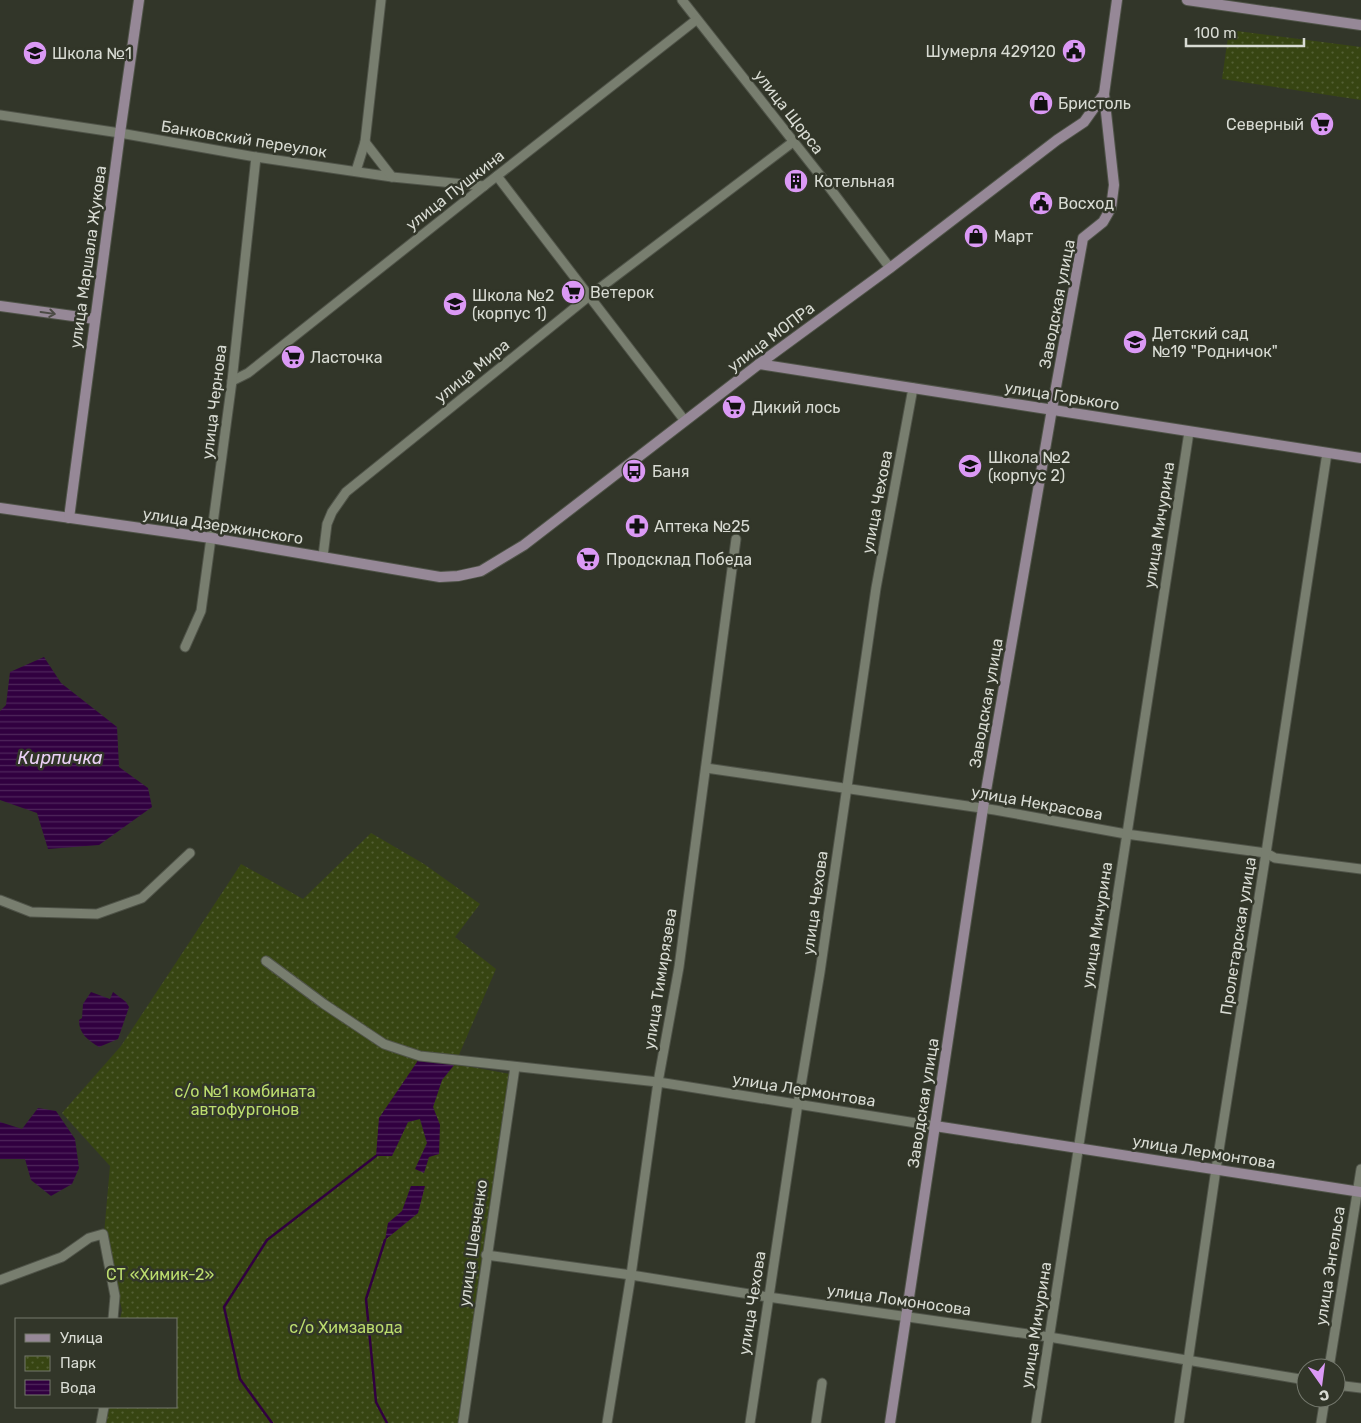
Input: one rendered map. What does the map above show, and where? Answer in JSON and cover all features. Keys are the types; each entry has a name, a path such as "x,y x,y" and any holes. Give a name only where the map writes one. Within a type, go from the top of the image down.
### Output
{"street":[{"name":"улица Маршала Жукова","path":"69,518 120,133 140,0"},
{"path":"356,172 365,142 381,0"},
{"name":"улица Щорса","path":"682,0 890,268"},
{"name":"Заводская улица","path":"890,1423 983,808 1083,238 1102,222 1111,208 1114,185 1104,94 1117,0"},
{"path":"1187,0 1361,25"},
{"name":"улица Пушкина","path":"232,381 248,373 696,20"},
{"name":"улица МОПРа","path":"440,577 458,576 481,571 524,545 759,364 890,268 1057,140 1084,122 1104,94"},
{"name":"Банковский переулок","path":"0,115 356,172 484,186"},
{"path":"365,142 392,177"},
{"name":"улица Мира","path":"323,556 327,524 332,512 346,492 588,297 793,142"},
{"name":"улица Чернова","path":"185,647 201,611 232,381 256,157"},
{"path":"497,176 685,421"},
{"path":"0,306 95,319"},
{"name":"улица Горького","path":"759,364 1361,458"},
{"name":"улица Чехова","path":"750,1423 768,1297 820,972 876,588 912,388"},
{"name":"улица Мичурина","path":"1036,1423 1189,432"},
{"name":"Пролетарская улица","path":"1179,1423 1216,1169 1327,453"},
{"name":"улица Дзержинского","path":"0,508 211,538 440,577"},
{"name":"улица Тимирязева","path":"607,1423 631,1274 658,1082 679,968 736,539"},
{"name":"улица Некрасова","path":"706,768 983,808 1126,834 1266,853 1275,858 1361,869"},
{"path":"0,900 31,912 97,914 142,898 190,853"},
{"name":"улица Лермонтова","path":"266,961 324,1004 384,1044 420,1056 658,1082 1359,1191"},
{"name":"улица Шевченко","path":"463,1423 486,1255 515,1067"},
{"name":"улица Энгельса","path":"1331,1358 1359,1191 1361,1169"},
{"path":"0,1280 62,1257 89,1238 102,1234 115,1296 114,1318"},
{"name":"улица Ломоносова","path":"486,1255 631,1274 768,1297 1049,1337 1296,1378"},
{"path":"816,1423 822,1383"},
{"path":"1346,1386 1361,1388"},
{"path":"101,1423 104,1408"},
{"path":"1321,1423 1323,1408"}],"green space":[{"path":"1229,30 1361,47 1361,100 1222,79"},
{"path":"371,833 424,864 480,904 455,937 496,969 455,1064 510,1074 459,1423 105,1423 107,1408 178,1408 178,1318 120,1318 122,1310 104,1234 110,1166 62,1113 121,1046 241,864 303,899","holes":["454,1065 442,1080 433,1107 440,1125 415,1169 427,1143 420,1119 408,1122 392,1156 376,1156","411,1186 418,1213 386,1239 388,1223 402,1211"]}],"water":[{"name":"Кирпичка","path":"44,657 61,683 117,727 119,767 148,788 152,807 99,845 48,849 37,813 0,800 0,711 6,705 10,672"},
{"path":"91,992 110,999 113,992 126,1002 129,1007 118,1039 99,1047 85,1036 79,1025 79,1020 82,1018 83,1004"},
{"path":"419,1059 455,1064 442,1080 433,1107 440,1125 439,1154 429,1157 424,1173 415,1169 427,1143 420,1119 408,1122 392,1156 376,1156 379,1118"},
{"path":"38,1108 56,1111 75,1139 79,1168 72,1184 51,1196 31,1180 25,1159 0,1159 0,1122 22,1129"},
{"path":"411,1186 425,1186 418,1213 385,1240 388,1223 402,1211"}],"waterway":[{"path":"272,1423 240,1379 224,1307 267,1240 376,1156"},
{"path":"385,1240 366,1299 376,1402 387,1423"}],"place":[{"name":"Шумерля 429120","path":"1074,51"},
{"name":"Школа №1","path":"35,53"},
{"name":"Бристоль","path":"1041,103"},
{"name":"Северный","path":"1322,124"},
{"name":"Котельная","path":"796,181"},
{"name":"Восход","path":"1041,203"},
{"name":"Март","path":"976,236"},
{"name":"Ветерок","path":"573,292"},
{"name":"Школа №2 (корпус 1)","path":"455,304"},
{"name":"Детский сад №19 \"Родничок\"","path":"1135,342"},
{"name":"Ласточка","path":"293,357"},
{"name":"Дикий лось","path":"734,407"},
{"name":"Школа №2 (корпус 2)","path":"970,466"},
{"name":"Баня","path":"634,471"},
{"name":"Аптека №25","path":"637,526"},
{"name":"Продсклад Победа","path":"588,559"}],"park label":[{"name":"с/о №1 комбината автофургонов","path":"245,1100"},
{"name":"СТ «Химик-2»","path":"160,1274"},
{"name":"с/о Химзавода","path":"346,1327"}]}
